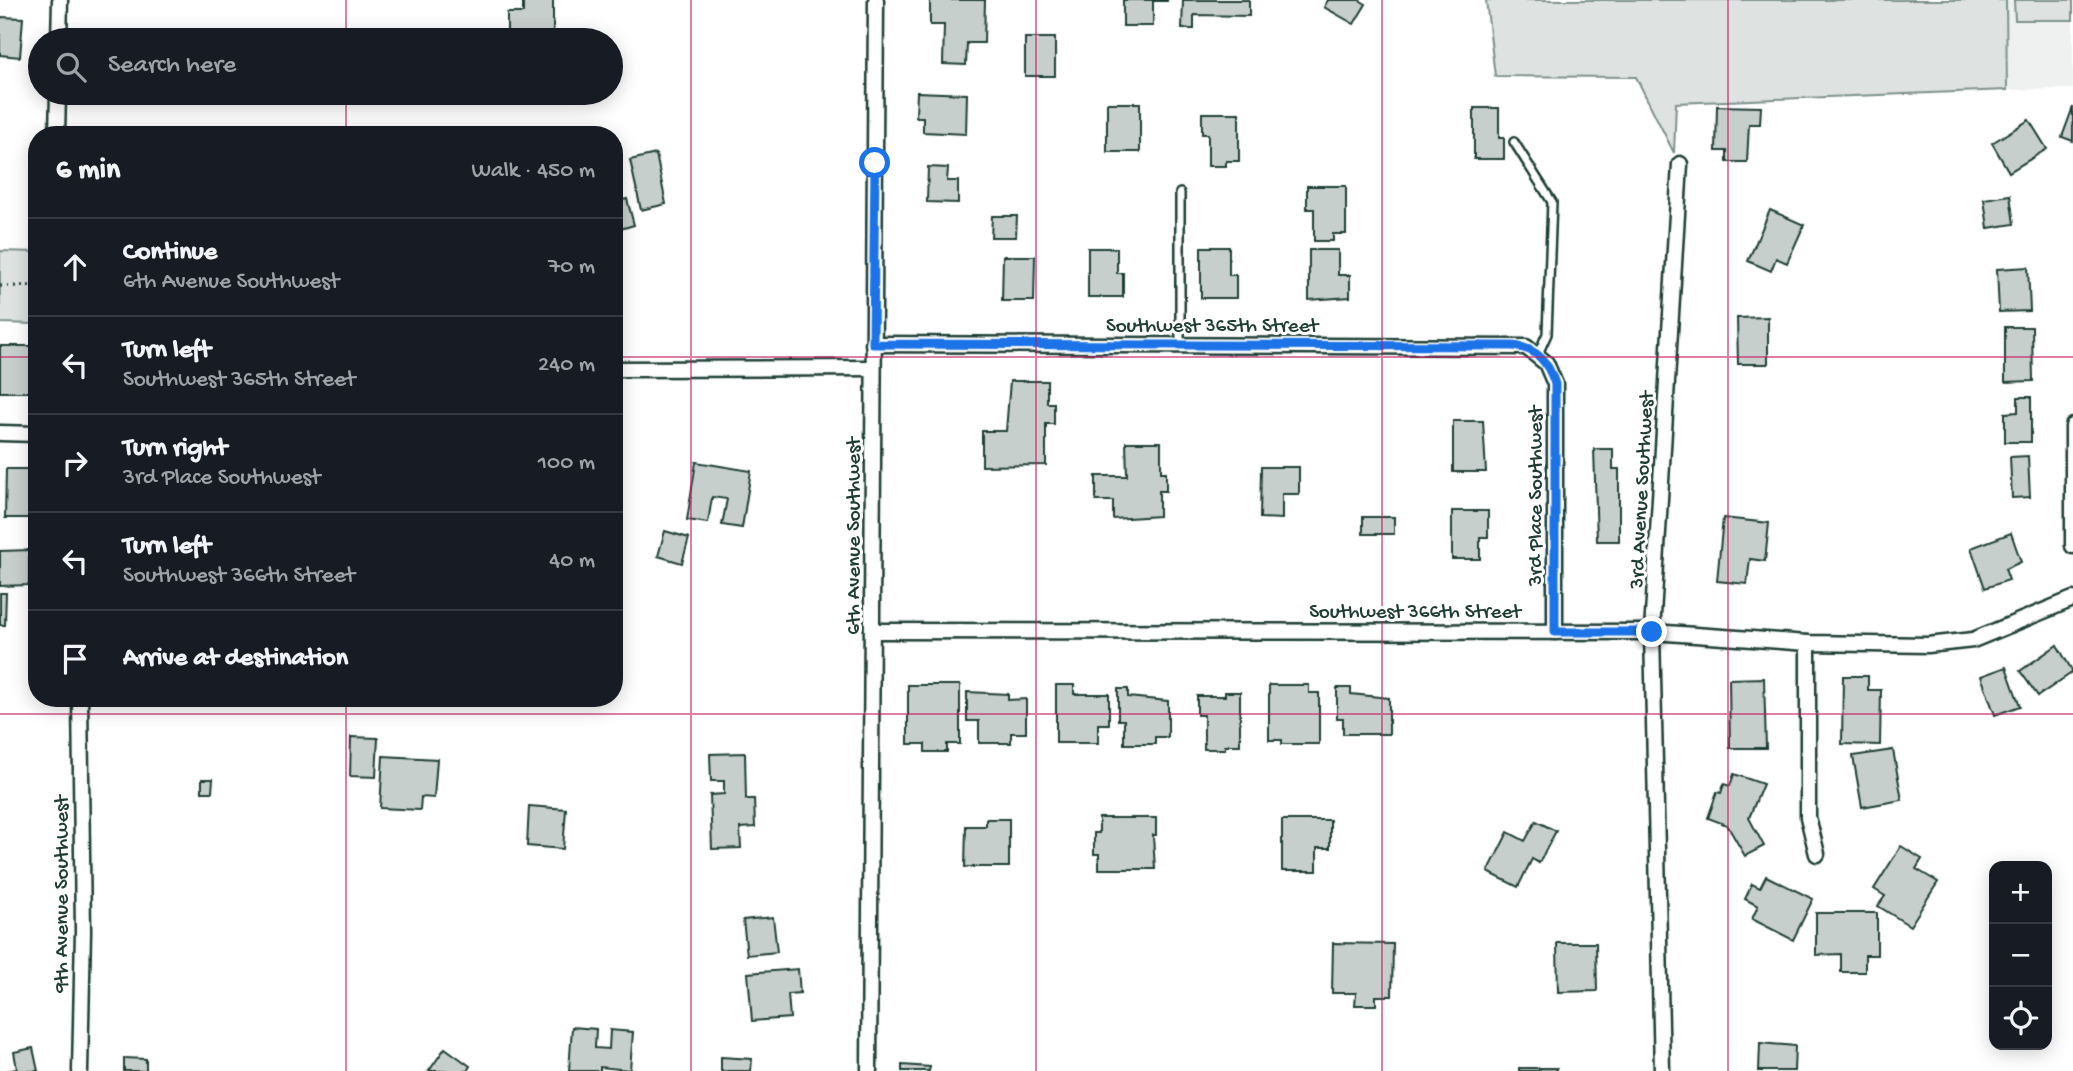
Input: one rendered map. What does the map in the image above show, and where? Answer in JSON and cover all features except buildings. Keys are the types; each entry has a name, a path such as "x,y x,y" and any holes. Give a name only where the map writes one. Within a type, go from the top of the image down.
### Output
{"street":[{"path":"60,0 60,28"},
{"name":"6th Avenue Southwest","path":"869,1071 874,631 876,0"},
{"path":"57,126 58,105"},
{"name":"3rd Avenue Southwest","path":"1662,1071 1652,632 1680,164"},
{"name":"Southwest 365th Street","path":"873,344 1513,346 1526,347 1542,358"},
{"name":"3rd Place Southwest","path":"1542,358 1555,384 1555,632"},
{"path":"623,369 873,368"},
{"path":"2073,426 2073,546"},
{"path":"0,433 28,434"},
{"name":"Southwest 366th Street","path":"874,631 1652,632 1808,643 1953,643 1973,640 2073,599"},
{"path":"1808,643 1808,817 1817,854"},
{"name":"9th Avenue Southwest","path":"80,707 80,1071"}],"lane":[{"path":"1514,142 1552,202 1547,334 1542,358"},
{"path":"1180,193 1180,345"}],"path":[{"path":"0,286 28,286"}],"shaded area":[{"path":"1486,0 2006,0 2007,90 1676,103 1674,153 1636,77 1495,76"},
{"path":"2006,0 2073,0 2073,89 2007,90"},
{"path":"2014,0 2073,0 2073,20 2015,20"},
{"path":"0,251 28,252 28,324 0,323"}],"route":[{"path":"875,163 873,344 1513,346 1526,347 1538,354 1552,373 1555,384 1555,632 1652,632"}]}
